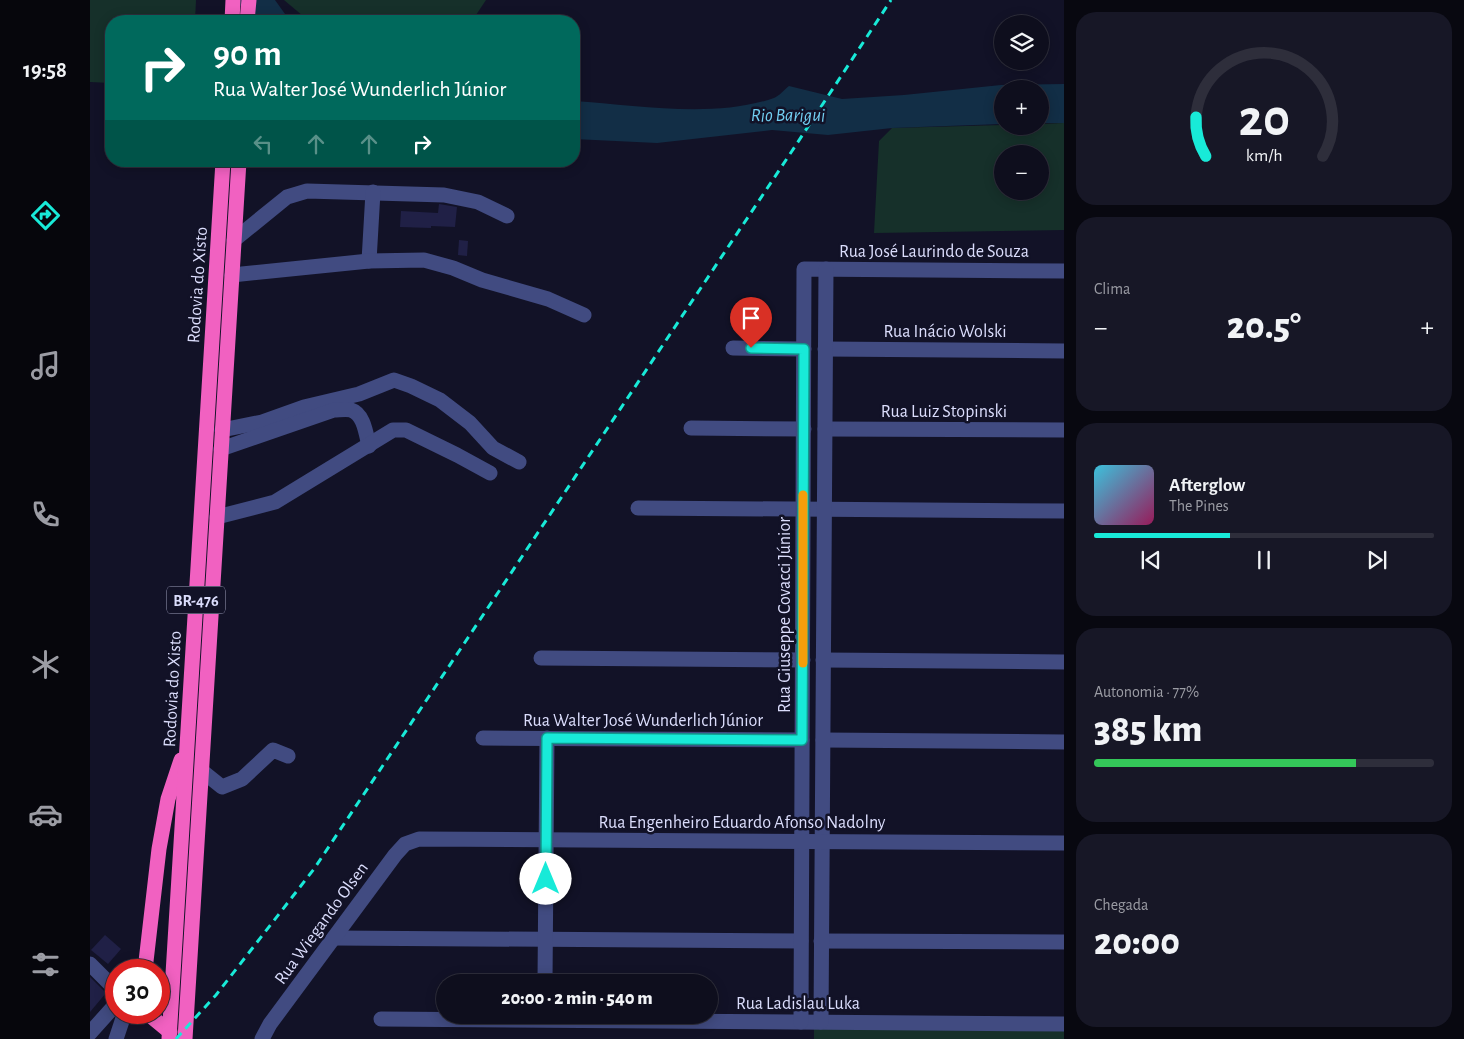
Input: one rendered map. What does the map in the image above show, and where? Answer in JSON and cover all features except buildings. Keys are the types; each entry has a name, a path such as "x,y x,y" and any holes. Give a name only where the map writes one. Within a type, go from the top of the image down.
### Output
{"highway":[{"path":"232,15 233,0"},
{"path":"248,15 249,0"},
{"name":"Rodovia do Xisto","path":"170,1036 223,167"},
{"name":"Rodovia do Xisto","path":"185,1039 239,167"},
{"path":"146,959 158,848 168,799 188,739"},
{"path":"158,1024 170,1036"}],"street":[{"path":"234,240 287,197 307,191 444,195 478,202 507,216"},
{"path":"369,261 373,192"},
{"path":"232,276 369,261 424,260 453,268 482,280 548,299 584,315"},
{"name":"Rua José Laurindo de Souza","path":"804,269 1064,271"},
{"name":"Rua Giuseppe Covacci Júnior","path":"801,1022 804,269"},
{"path":"821,1022 826,269"},
{"path":"733,348 804,349"},
{"name":"Rua Inácio Wolski","path":"825,349 1064,351"},
{"path":"222,430 262,422 304,407 359,394 394,380 412,386 440,400 470,423 493,448 518,462"},
{"path":"221,449 334,410 352,410 358,415 364,426 369,446"},
{"path":"691,428 804,429"},
{"name":"Rua Luiz Stopinski","path":"825,429 1064,430"},
{"path":"217,516 275,502 393,430 406,430 490,473"},
{"path":"638,508 1064,511"},
{"path":"541,658 803,660"},
{"path":"823,660 1064,662"},
{"name":"Rua Walter José Wunderlich Júnior","path":"483,738 802,740"},
{"path":"545,974 547,738"},
{"path":"823,740 1064,742"},
{"path":"202,770 222,787 242,779 274,750 288,756"},
{"name":"Rua Engenheiro Eduardo Afonso Nadolny","path":"419,839 1064,843"},
{"name":"Rua Wiegando Olsen","path":"262,1039 270,1024 400,849 405,844 419,839"},
{"path":"334,938 801,941"},
{"path":"822,941 1064,942"},
{"path":"90,964 105,979"},
{"path":"90,1033 105,1016"},
{"name":"Rua Ladislau Luka","path":"381,1019 436,1019"},
{"name":"Rua Ladislau Luka","path":"718,1021 1064,1024"},
{"path":"116,1039 121,1024"}],"green space":[{"path":"90,0 196,0 195,15 105,15 105,83 90,82"},
{"path":"284,0 486,0 476,15 302,15"},
{"path":"1064,123 1064,230 874,233 879,141 892,128 994,125 994,135 1049,135 1049,124"},
{"path":"814,1028 1064,1031 1064,1039 814,1039"}],"water":[{"path":"235,0 275,0 286,15 249,15"},
{"path":"1049,84 1064,84 1064,123 1049,123"},
{"name":"Rio Barigui","path":"789,86 842,99 994,86 994,124 892,128 828,135 772,130 657,143 580,139 580,101 675,109 726,108 774,98"}],"railway":[{"path":"176,1039 216,995 314,869 891,0"}],"slow traffic":[{"path":"803,495 803,663"}],"route":[{"path":"546,879 547,738 802,740 804,349 751,348"}]}
